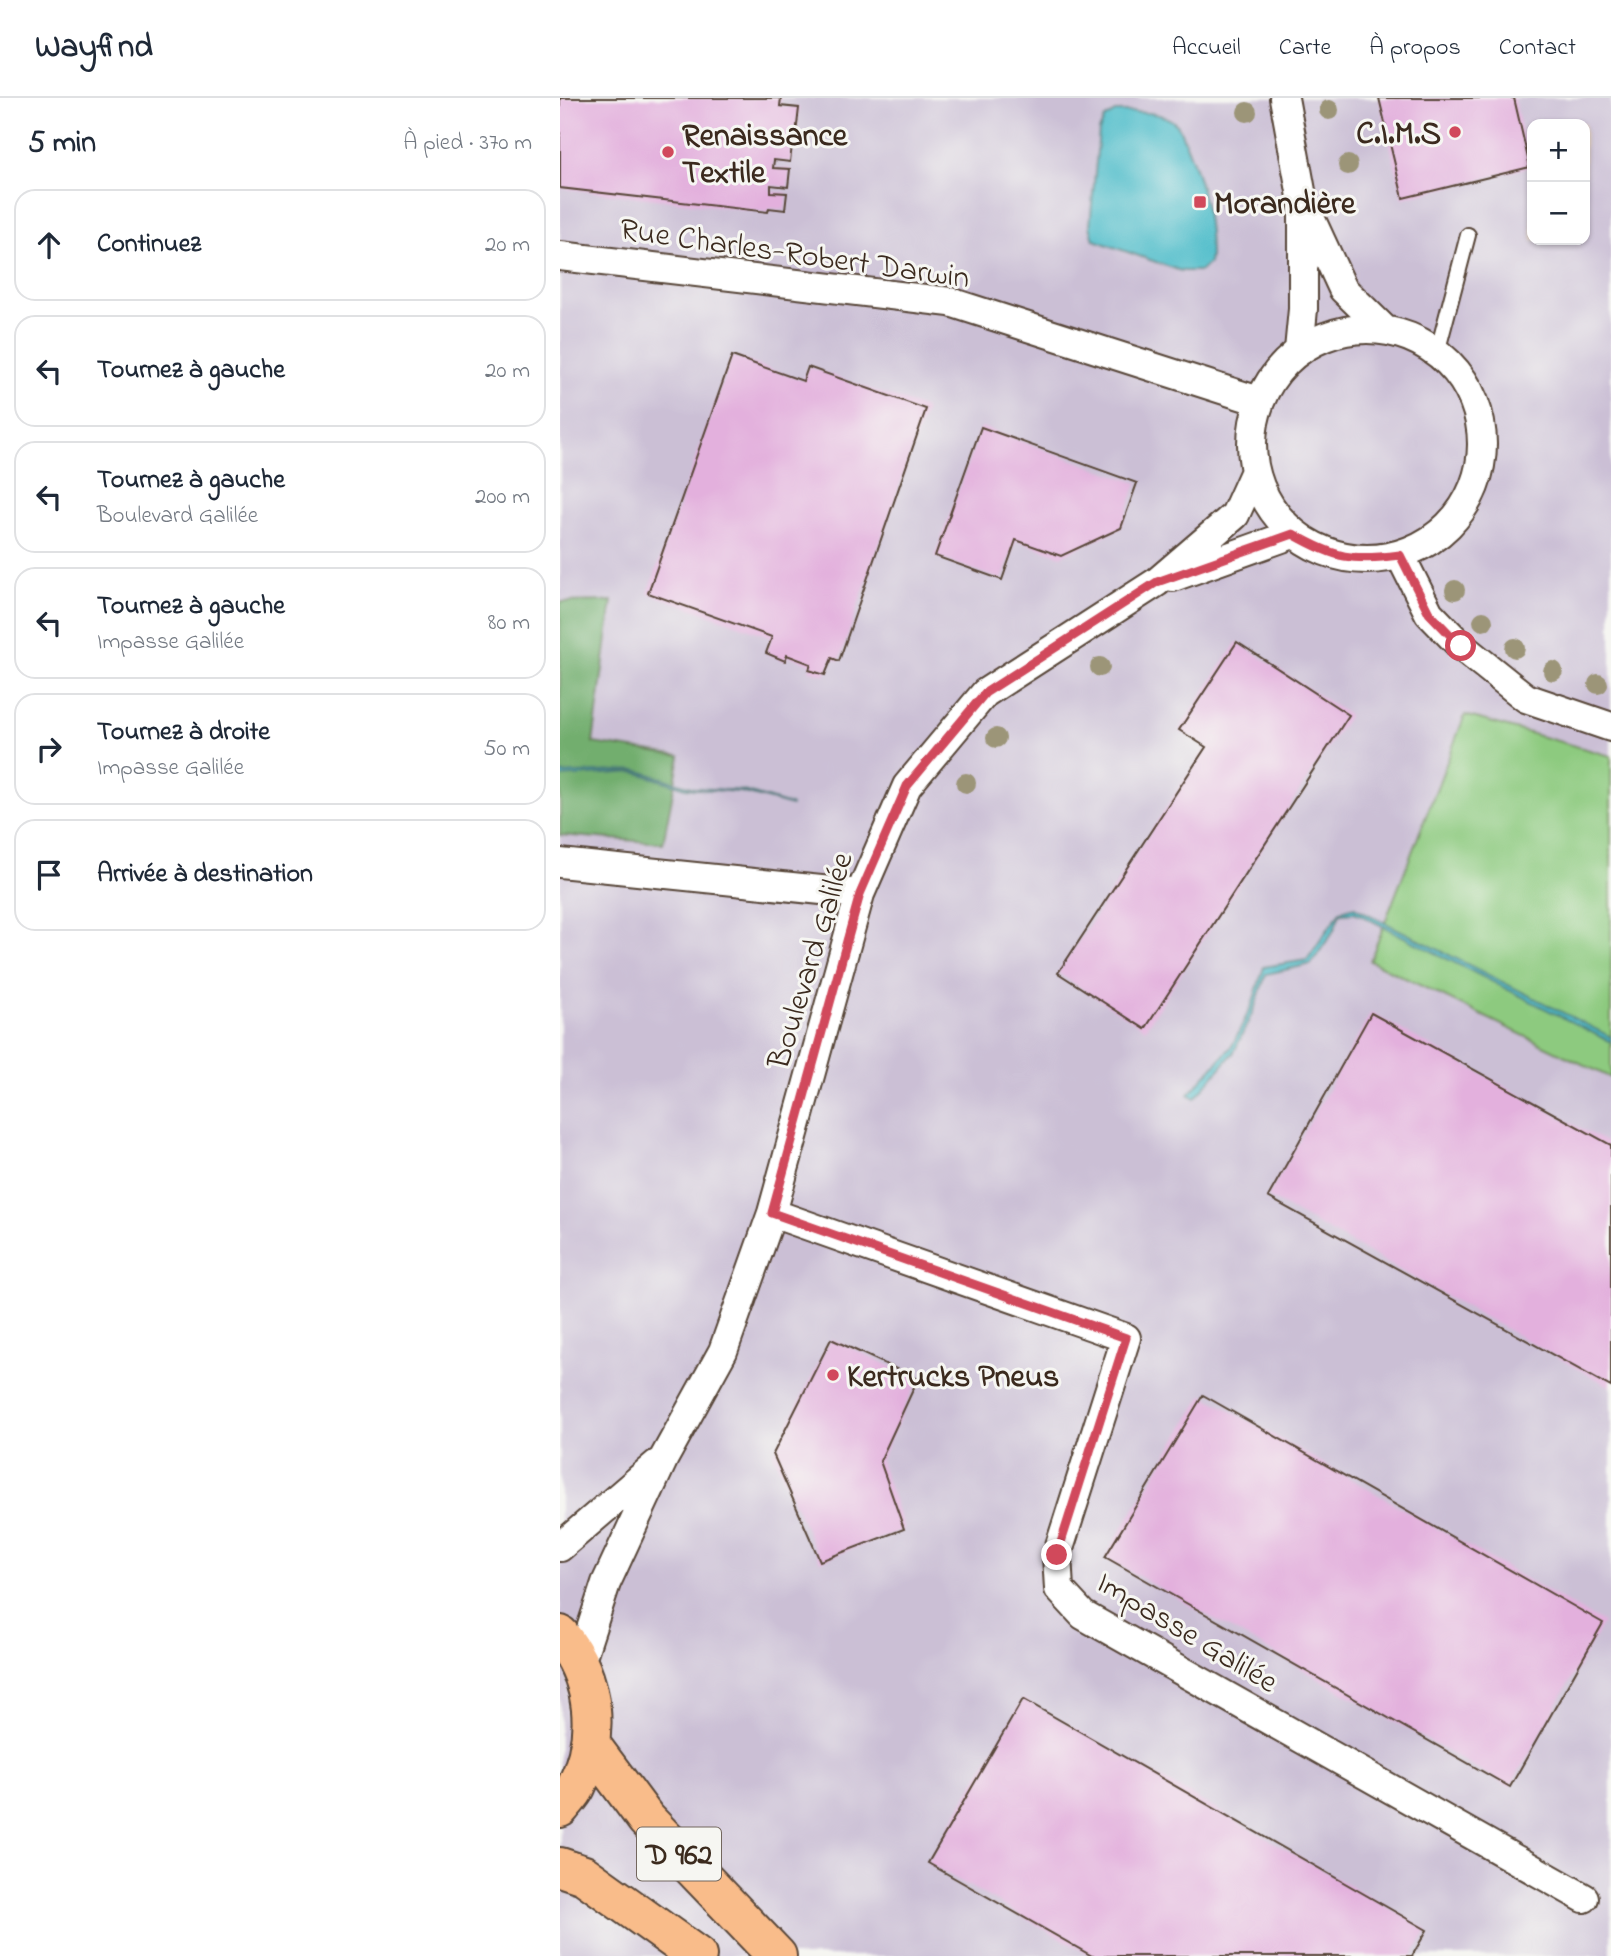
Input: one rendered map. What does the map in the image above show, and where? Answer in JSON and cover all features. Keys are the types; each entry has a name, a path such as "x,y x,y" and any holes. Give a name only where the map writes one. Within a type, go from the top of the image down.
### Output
{"main road":[{"path":"560,1808 576,1788 591,1745 591,1698 570,1651"},
{"name":"D 962","path":"591,1745 646,1819 777,1956"},
{"name":"D 962","path":"560,1867 584,1875 697,1956"}],"street":[{"path":"1284,98 1303,202 1303,309 1299,350"},
{"path":"1303,202 1343,289 1385,330"},
{"name":"Rue Charles-Robert Darwin","path":"560,256 950,302 1259,401"},
{"path":"1355,329 1385,330 1413,338 1437,353 1462,379 1478,411 1483,447 1476,482 1459,514 1433,539 1400,555 1363,560 1326,553 1293,534 1269,506 1254,472 1251,436 1259,401 1275,373 1299,350 1325,336 1355,329"},
{"name":"Boulevard Galilée","path":"570,1651 606,1583 664,1458 723,1351 772,1213 860,894 907,786 985,693 1157,582 1235,515 1254,472"},
{"name":"Boulevard Galilée","path":"1157,582 1293,534"},
{"path":"1400,555 1429,613 1461,646 1526,698 1611,727"},
{"path":"560,863 860,894"},
{"name":"Impasse Galilée","path":"772,1213 1126,1338 1057,1555 1059,1589 1083,1615 1584,1898"},
{"name":"Boulevard Galilée","path":"560,1547 664,1458"}],"lane":[{"path":"1437,353 1468,235"}],"shaded area":[{"path":"560,98 1611,98 1611,756 1465,715 1370,961 1611,1078 1611,1956 560,1956"}],"green space":[{"path":"612,601 593,743 680,756 663,843 560,835 560,602"},
{"path":"1465,715 1611,756 1611,1078 1370,961"}],"water":[{"path":"1115,112 1157,115 1178,126 1197,173 1208,221 1210,256 1209,263 1201,271 1181,271 1094,240 1090,226 1099,131 1104,119"},
{"path":"636,770 694,788 744,791 792,806 741,792 686,788 635,772 560,777 560,774"},
{"path":"1354,907 1611,1037 1611,1042 1355,912 1340,913 1334,930 1311,964 1266,974 1255,1007 1234,1052 1195,1098 1189,1094 1232,1046 1252,1005 1264,967 1307,960 1340,911"}],"building":[{"name":"Renaissance Textile","path":"560,98 781,98 780,106 799,108 795,143 776,141 776,144 792,145 790,162 774,160 773,168 790,169 788,187 771,185 771,192 787,193 785,210 769,208 768,212 560,188"},
{"name":"C.I.M.S","path":"1379,98 1514,98 1527,154 1527,168 1403,198"},
{"path":"732,356 803,381 808,367 926,409 839,661 832,658 825,675 809,670 811,664 787,655 785,661 766,653 772,637 648,593"},
{"path":"981,427 1137,483 1121,528 1061,556 1016,540 1002,580 935,556"},
{"path":"1237,642 1349,715 1145,1029 1058,973 1206,747 1179,730"},
{"path":"1371,1013 1611,1145 1611,1387 1268,1197"},
{"path":"831,1339 918,1379 880,1461 904,1529 820,1561 773,1454"},
{"path":"1203,1395 1603,1623 1510,1787 1105,1557"},
{"path":"1023,1699 1427,1930 1412,1956 1092,1956 928,1863"}],"place":[{"name":"C.I.M.S","path":"1455,132"},
{"name":"Renaissance Textile","path":"668,152"},
{"name":"Morandière","path":"1200,202"},
{"name":"Kertrucks Pneus","path":"833,1375"}],"route":[{"path":"1057,1555 1126,1338 772,1213 860,894 907,786 985,693 1157,582 1293,534 1326,553 1363,560 1400,555 1429,613 1461,646"}]}
